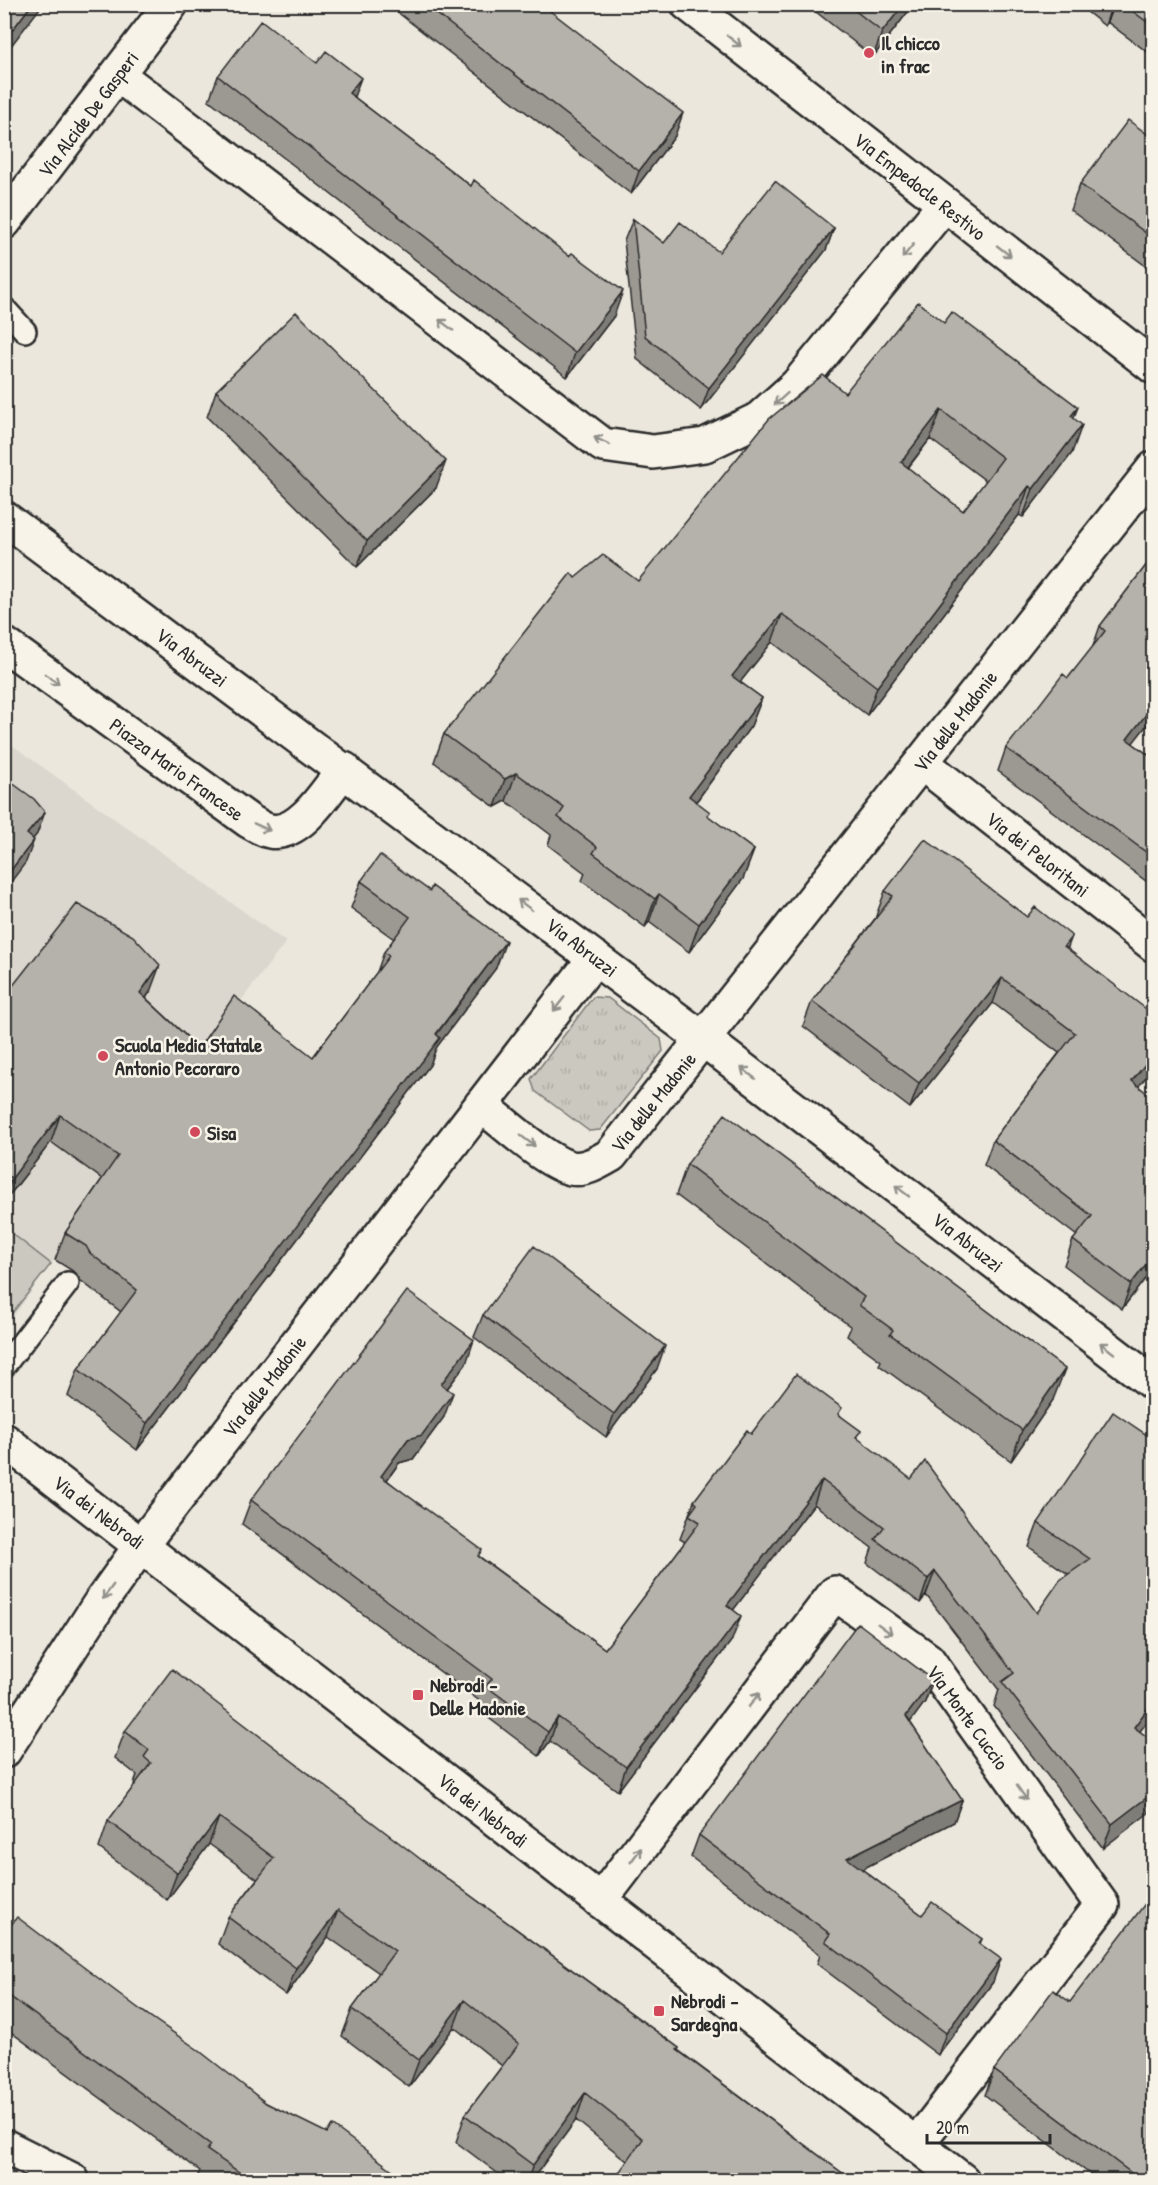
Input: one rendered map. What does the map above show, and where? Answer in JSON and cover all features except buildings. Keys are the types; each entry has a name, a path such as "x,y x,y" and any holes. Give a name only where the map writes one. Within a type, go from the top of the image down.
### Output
{"street":[{"name":"Via Alcide De Gasperi","path":"4,222 171,4"},
{"name":"Via Empedocle Restivo","path":"688,4 1154,367"},
{"path":"118,75 603,445 653,452 705,445 759,419 797,385 944,205"},
{"name":"Via delle Madonie","path":"4,1751 100,1603 142,1544 481,1105 556,1162 573,1168 592,1166 611,1155 1154,468"},
{"name":"Via Abruzzi","path":"4,518 344,769 703,1039 1154,1384"},
{"name":"Piazza Mario Francese","path":"4,644 249,821 271,832 289,829 309,815 344,769"},
{"name":"Via dei Peloritani","path":"922,763 1154,945"},
{"path":"481,1105 595,958"},
{"name":"Via dei Nebrodi","path":"4,1440 142,1544 962,2181"},
{"name":"Via Monte Cuccio","path":"600,1901 835,1593 928,1660 1102,1905 916,2145"},
{"path":"4,2146 72,2181"}],"lane":[{"path":"4,308 25,331"},
{"path":"4,1366 68,1283"}],"shaded area":[{"name":"Scuola Media Statale Antonio Pecoraro","path":"5,740 286,942 224,1023 5,1328"}],"green space":[{"path":"593,997 608,998 661,1039 663,1051 600,1130 589,1131 535,1091 531,1079"},
{"path":"5,1228 51,1264 5,1322"},
{"path":"5,2160 45,2180 5,2180"}],"place":[{"name":"Il chicco in frac","path":"869,53"},
{"name":"Scuola Media Statale Antonio Pecoraro","path":"103,1056"},
{"name":"Sisa","path":"195,1132"},
{"name":"Nebrodi - Delle Madonie","path":"418,1695"},
{"name":"Nebrodi - Sardegna","path":"659,2011"}]}
